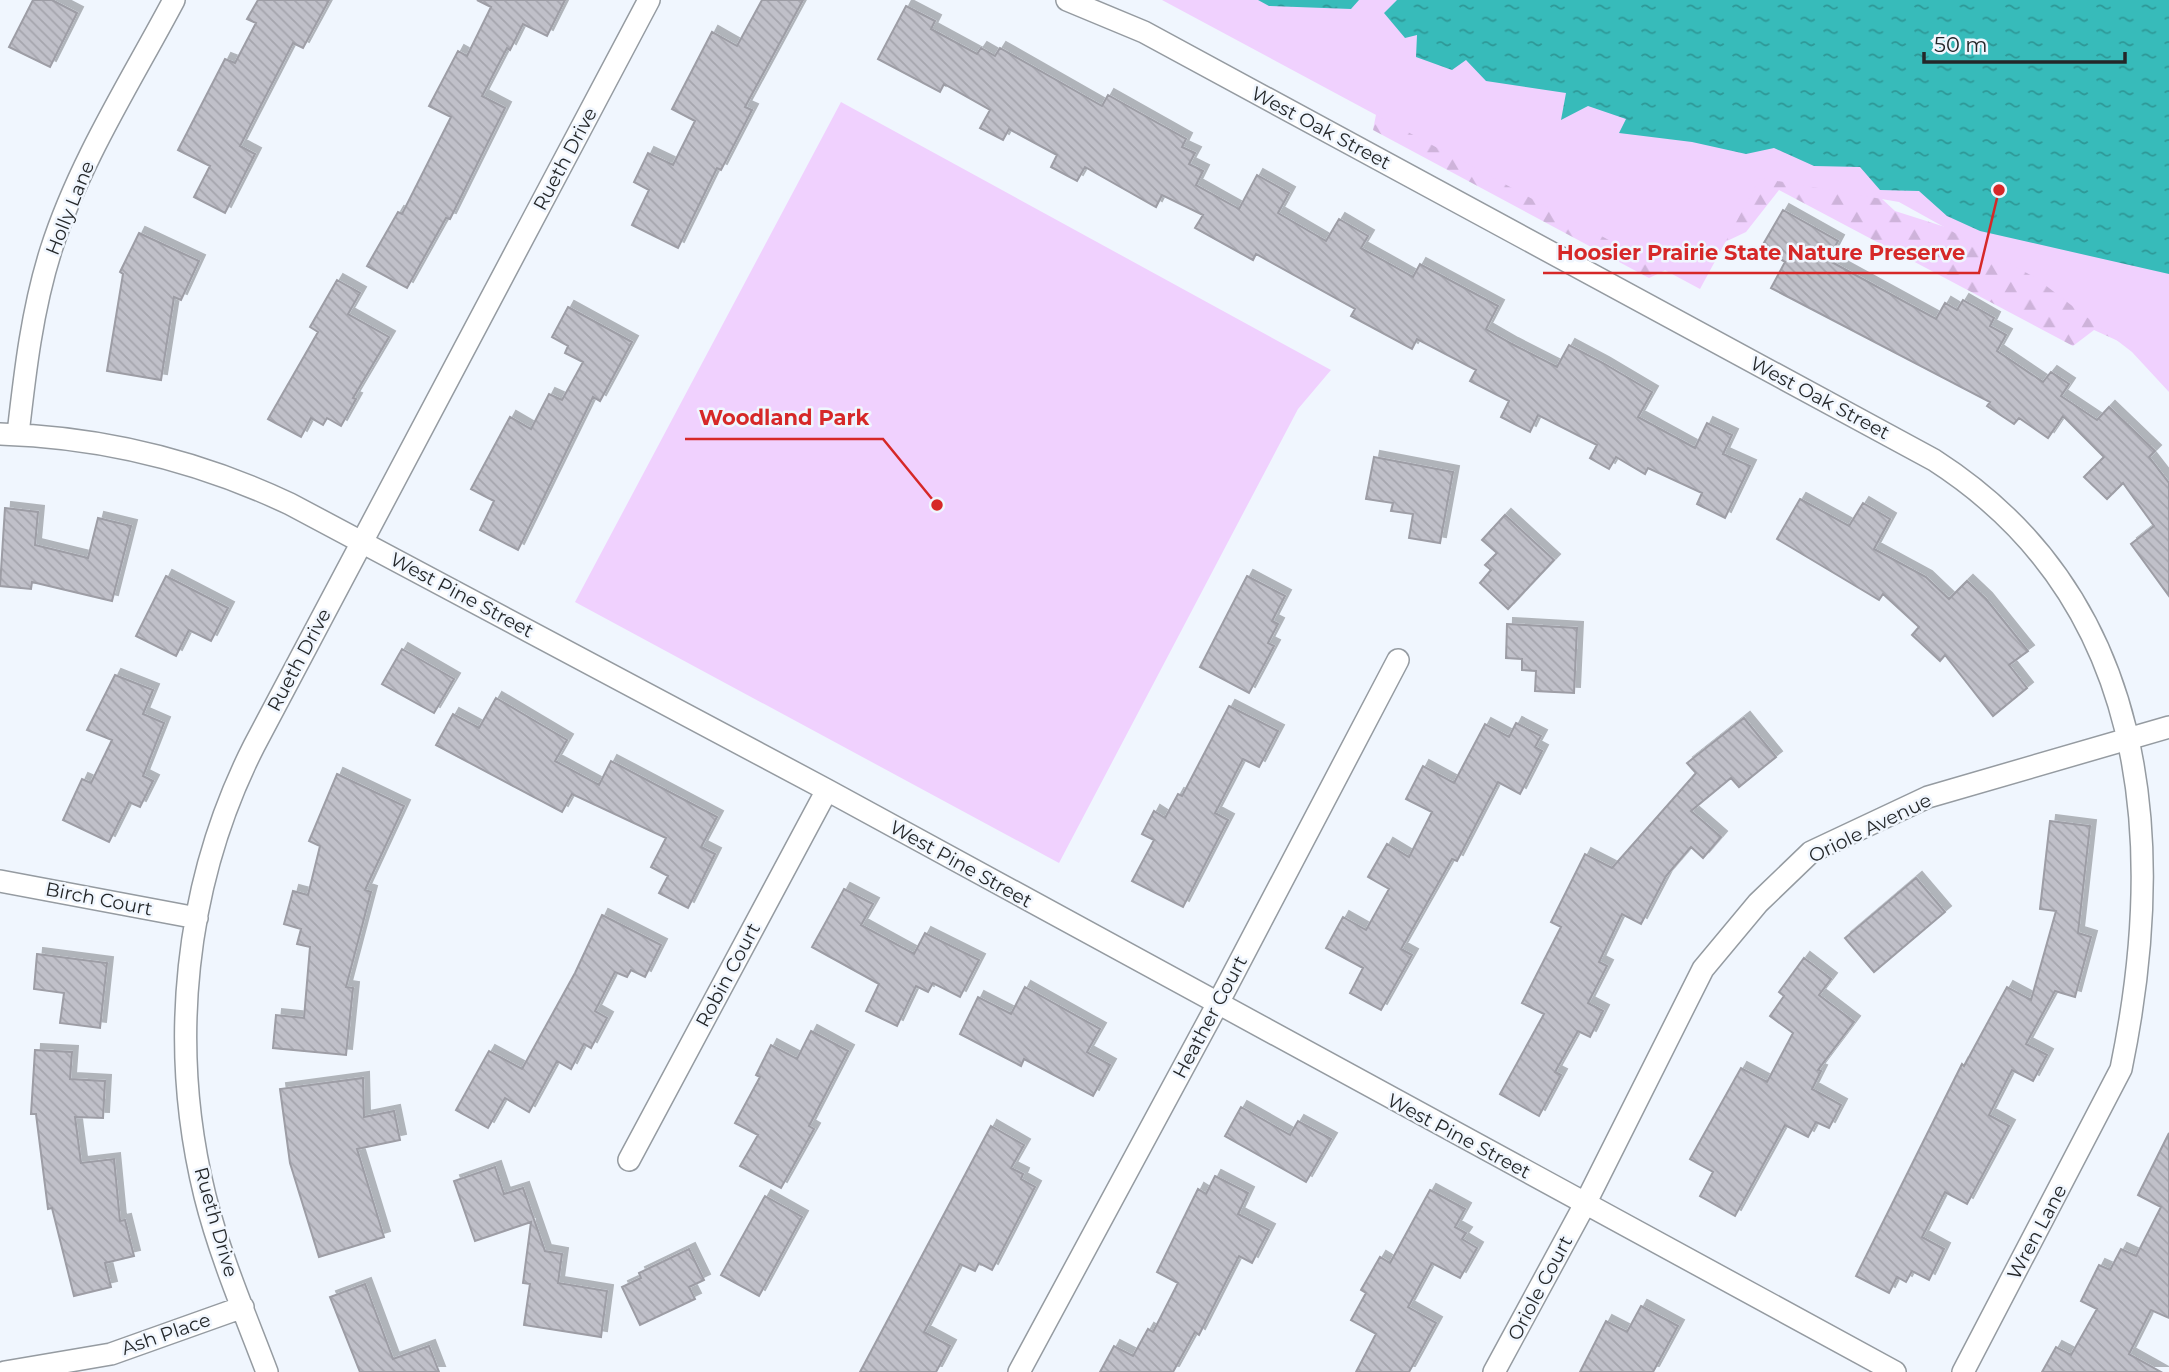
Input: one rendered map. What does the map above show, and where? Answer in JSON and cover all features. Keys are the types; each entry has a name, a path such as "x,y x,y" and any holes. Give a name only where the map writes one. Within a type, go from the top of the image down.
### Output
{"street":[{"name":"Holly Lane","path":"9,434 33,319 58,228 83,171 174,0"},
{"name":"Rueth Drive","path":"267,1372 206,1197 189,1103 186,1004 197,918 209,860 230,797 362,541 649,0"},
{"name":"West Oak Street","path":"1068,0 1144,32 1908,445 1958,476 2005,513 2048,557 2074,590 2120,665 2146,734 2152,761"},
{"name":"West Pine Street","path":"9,434 101,444 190,464 257,489 362,541 827,790 1217,1005 1895,1372"},
{"name":"Heather Court","path":"1019,1372 1217,1005 1398,660"},
{"name":"Oriole Avenue","path":"1586,1204 1703,969 1758,903 1811,852 1928,797 2169,727"},
{"name":"Robin Court","path":"629,1160 827,790"},
{"name":"Birch Court","path":"0,880 197,918"},
{"name":"Wren Lane","path":"1963,1372 2110,1091 2141,1017 2159,940"},
{"name":"Oriole Court","path":"1494,1372 1586,1204"},
{"name":"Ash Place","path":"5,1372 111,1354 243,1307"}],"green space":[{"path":"1162,0 2169,0 2169,392 2132,352 2036,278 1899,202 1760,178 1700,289"},
{"path":"1381,89 1855,174 1895,211 2169,298 2138,350 2094,330 2073,346 1779,190 1746,232 1649,278 1373,130"},
{"path":"841,102 1331,370 1298,409 1059,863 575,602"}],"water":[{"path":"1258,0 1359,0 1351,9 1269,6"},
{"path":"1397,0 2169,0 2169,274 1980,231 1947,216 1919,191 1880,190 1860,167 1814,166 1774,148 1746,154 1692,142 1619,133 1626,119 1588,106 1561,120 1566,93 1486,81 1466,60 1452,70 1416,57 1417,35 1405,38 1384,13"}],"building":[{"path":"33,0 52,0 77,13 50,67 9,47"},
{"path":"258,0 329,0 303,48 293,43 240,146 255,154 225,213 194,197 210,166 178,150 225,59 235,63 256,23 247,19"},
{"path":"477,0 565,0 547,36 523,24 510,50 507,48 482,96 505,108 450,219 446,218 407,288 367,266 398,212 402,214 451,117 429,106 458,51 467,56 491,7"},
{"path":"762,0 803,0 745,107 752,110 721,170 717,168 678,248 632,225 649,190 634,182 648,153 673,165 695,121 672,109 712,32 737,46"},
{"path":"906,6 935,21 931,29 977,54 981,48 995,56 1000,48 1102,106 1108,95 1186,139 1182,147 1195,153 1189,164 1203,171 1196,185 1239,209 1257,175 1289,193 1278,213 1326,241 1339,219 1368,236 1361,248 1413,277 1420,264 1498,306 1486,329 1512,344 1557,367 1569,345 1603,363 1652,392 1638,417 1695,448 1707,423 1732,435 1723,454 1750,466 1725,518 1697,504 1702,493 1648,468 1645,474 1616,457 1609,469 1590,458 1597,445 1538,415 1530,432 1501,417 1509,401 1470,381 1476,370 1417,339 1412,349 1351,316 1355,309 1256,254 1253,260 1195,228 1203,215 1162,195 1156,207 1085,167 1077,181 1051,167 1057,155 1009,129 1003,140 980,128 990,110 944,84 940,92 878,59"},
{"path":"1783,210 1838,241 1828,260 1936,319 1945,303 1957,310 1963,300 1994,318 1990,326 2006,335 1997,351 2043,382 2051,372 2069,384 2061,396 2097,420 2109,407 2155,451 2149,457 2169,483 2169,596 2131,544 2154,526 2123,483 2107,499 2084,477 2104,457 2063,416 2048,438 2019,418 2014,424 1987,406 1990,402 1771,288 1785,262 1761,248"},
{"path":"139,233 199,261 181,300 174,297 161,380 107,371 123,274 120,272"},
{"path":"337,280 360,293 348,314 389,337 353,398 356,399 341,426 327,418 323,425 311,418 301,437 268,419 318,332 310,327"},
{"path":"568,307 632,342 600,401 593,397 518,550 480,530 494,501 471,489 510,417 531,429 549,394 562,400 583,362 565,353 568,346 552,337"},
{"path":"1374,457 1453,472 1440,543 1409,538 1413,514 1391,511 1393,503 1366,499"},
{"path":"1800,499 1849,526 1863,503 1890,519 1874,549 1926,577 1949,599 1967,581 1986,599 2028,651 2009,665 2027,688 1993,716 1945,655 1940,661 1912,635 1919,627 1883,594 1879,600 1777,539"},
{"path":"5,508 38,512 35,545 88,558 98,518 131,526 112,601 32,582 31,589 0,586"},
{"path":"1505,515 1554,560 1508,609 1480,583 1491,570 1485,565 1497,553 1482,540"},
{"path":"166,576 228,608 211,641 189,630 176,656 136,636"},
{"path":"1247,576 1285,596 1272,621 1278,624 1268,643 1274,646 1249,693 1200,667"},
{"path":"1507,624 1577,628 1574,693 1535,691 1536,671 1522,670 1522,659 1506,658"},
{"path":"402,649 454,679 434,713 382,684"},
{"path":"115,675 153,690 143,714 164,723 143,776 153,781 140,807 129,802 109,842 63,820 82,779 91,783 112,740 87,730"},
{"path":"496,698 567,740 555,761 599,785 611,761 717,817 701,847 715,854 688,908 659,893 668,876 651,867 666,838 572,794 562,812 436,745 453,714 479,728"},
{"path":"1229,706 1278,731 1259,767 1243,759 1215,813 1228,820 1183,907 1132,881 1154,840 1142,834 1154,811 1165,818 1178,794 1182,796"},
{"path":"1744,718 1776,757 1739,787 1731,778 1691,811 1721,837 1703,858 1691,847 1666,876 1641,924 1622,914 1599,962 1607,966 1588,1003 1603,1011 1590,1037 1578,1031 1555,1072 1561,1075 1539,1116 1500,1094 1544,1014 1522,1003 1561,927 1551,922 1585,854 1612,868 1696,773 1687,763"},
{"path":"1516,723 1541,736 1535,747 1542,751 1520,794 1498,782 1457,861 1452,859 1401,949 1412,955 1381,1010 1350,993 1363,968 1326,948 1343,917 1366,930 1389,889 1368,877 1387,844 1409,857 1432,812 1406,799 1423,766 1454,783 1485,724 1509,737"},
{"path":"337,774 404,806 365,890 371,892 346,987 353,988 346,1055 273,1048 276,1015 304,1018 310,947 297,944 301,929 284,924 293,891 308,895 320,846 309,841"},
{"path":"2050,821 2090,826 2078,933 2091,937 2075,997 2055,991 2026,1044 2047,1055 2033,1081 2012,1070 1989,1115 2009,1126 1967,1204 1945,1192 1922,1237 1944,1249 1929,1280 1912,1271 1906,1282 1897,1277 1889,1293 1856,1276 1962,1064 1964,1066 2007,987 2031,1000 2056,911 2040,909"},
{"path":"1916,878 1945,912 1874,972 1845,938"},
{"path":"844,889 873,904 861,925 914,954 925,933 979,960 960,997 933,983 928,992 916,986 897,1026 866,1011 879,984 812,947"},
{"path":"602,915 661,945 645,977 631,970 627,977 615,972 595,1011 607,1018 591,1048 584,1044 571,1069 557,1061 529,1112 505,1098 488,1128 456,1110 489,1051 522,1069 575,973"},
{"path":"37,954 107,963 100,1028 60,1023 64,993 34,989"},
{"path":"1804,958 1831,979 1819,995 1854,1022 1818,1070 1821,1071 1812,1089 1841,1105 1829,1128 1816,1122 1808,1137 1785,1125 1735,1216 1700,1196 1713,1172 1690,1159 1741,1068 1767,1082 1793,1033 1770,1016 1784,996 1779,992"},
{"path":"1025,987 1100,1029 1087,1052 1110,1065 1093,1096 1024,1059 1021,1066 960,1034 978,997 1011,1014"},
{"path":"811,1031 848,1051 809,1126 814,1129 781,1188 740,1166 758,1135 735,1123 760,1077 756,1075 771,1045 797,1059"},
{"path":"35,1050 72,1052 70,1079 105,1081 103,1118 75,1117 81,1163 114,1159 120,1221 125,1220 134,1256 105,1263 111,1287 74,1296 52,1208 48,1209 36,1114 31,1114"},
{"path":"363,1078 364,1117 394,1111 400,1140 357,1149 384,1237 319,1257 290,1163 280,1089"},
{"path":"1241,1107 1290,1135 1298,1121 1331,1139 1306,1182 1225,1136"},
{"path":"991,1126 1024,1145 1011,1168 1023,1174 1021,1179 1035,1187 992,1270 979,1263 975,1271 960,1264 924,1332 950,1346 936,1372 860,1372"},
{"path":"2169,1133 2169,1318 2151,1310 2129,1354 2161,1372 2042,1372 2056,1347 2071,1355 2097,1309 2081,1301 2099,1265 2110,1270 2121,1249 2136,1256 2161,1207 2138,1195"},
{"path":"495,1167 504,1194 523,1188 545,1251 562,1254 558,1283 607,1291 601,1337 524,1325 530,1284 523,1283 531,1222 475,1241 454,1181"},
{"path":"1215,1176 1248,1193 1238,1214 1269,1230 1252,1263 1239,1256 1199,1335 1195,1332 1173,1372 1100,1372 1114,1346 1133,1356 1148,1329 1153,1332 1178,1283 1157,1272 1198,1189 1206,1194"},
{"path":"1430,1190 1465,1209 1455,1227 1466,1233 1462,1239 1477,1248 1460,1278 1432,1263 1408,1307 1436,1323 1409,1372 1356,1372 1376,1334 1351,1320 1366,1293 1361,1290 1380,1257 1390,1263"},
{"path":"765,1196 802,1217 759,1296 721,1275"},
{"path":"689,1249 704,1280 689,1287 695,1299 640,1325 622,1287 641,1278 639,1273"},
{"path":"365,1284 393,1359 429,1346 439,1372 360,1372 330,1297"},
{"path":"1641,1306 1678,1326 1653,1372 1580,1372 1606,1321 1627,1332"}],"place":[{"name":"Hoosier Prairie State Nature Preserve","path":"1999,190"},
{"name":"Woodland Park","path":"937,505"}]}
